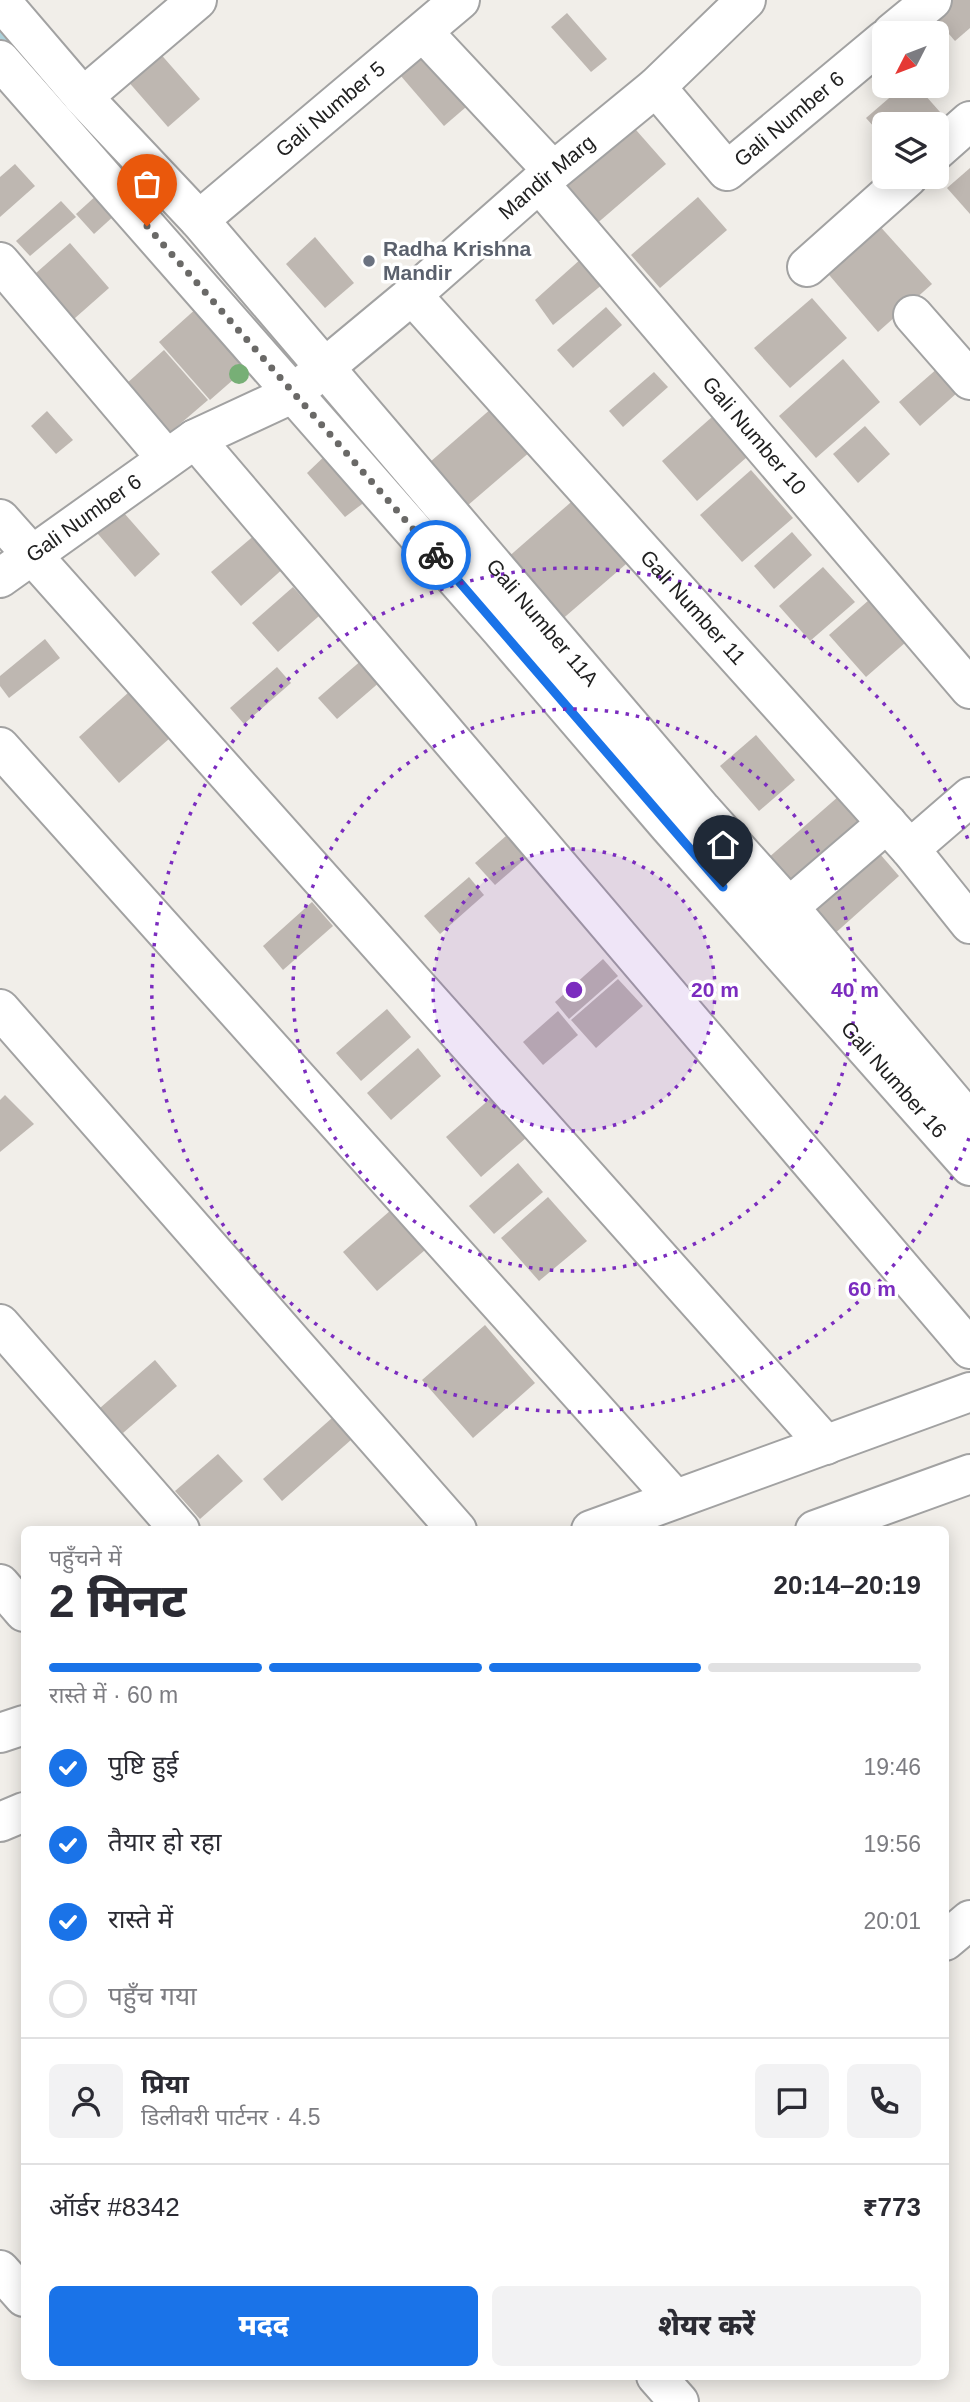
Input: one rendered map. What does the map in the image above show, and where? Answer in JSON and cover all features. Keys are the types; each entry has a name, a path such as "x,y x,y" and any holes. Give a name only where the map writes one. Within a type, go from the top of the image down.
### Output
{"street":[{"name":"Gali Number 11A","path":"0,0 83,97 199,220 702,810 789,907 970,1122"},
{"path":"83,97 197,0"},
{"name":"Gali Number 5","path":"199,220 460,0"},
{"name":"Mandir Marg","path":"181,449 294,393 412,295 546,177 656,87 746,0"},
{"path":"907,21 932,0"},
{"name":"Gali Number 10","path":"423,32 970,689"},
{"name":"Gali Number 6","path":"656,87 727,171 872,50"},
{"name":"Gali Number 16","path":"0,60 294,393 669,826 970,1166"},
{"path":"949,140 970,121"},
{"path":"807,267 895,189"},
{"path":"0,262 181,449 970,1349"},
{"name":"Gali Number 11","path":"412,295 898,836 970,924"},
{"path":"913,315 970,380"},
{"name":"Gali Number 6","path":"0,578 181,449"},
{"path":"0,519 826,1445"},
{"path":"0,747 675,1499"},
{"path":"789,907 898,836 970,797"},
{"path":"0,1009 453,1526"},
{"path":"0,1324 177,1526"},
{"path":"602,1526 970,1392"},
{"path":"826,1526 970,1474"},
{"path":"0,1584 21,1608"},
{"path":"0,1733 21,1726"},
{"path":"0,1822 21,1813"},
{"path":"949,1938 970,1920"},
{"path":"0,2270 21,2294"},
{"path":"660,2380 679,2402"}],"building":[{"path":"942,0 970,0 970,28 955,41 949,34 949,21 938,21 929,11"},
{"path":"567,13 607,59 591,72 551,27"},
{"path":"423,43 473,101 444,126 394,68"},
{"path":"158,51 200,99 168,127 126,79"},
{"path":"889,98 928,98 940,112 873,112"},
{"path":"872,113 872,125 866,118"},
{"path":"629,122 666,164 594,226 558,184"},
{"path":"15,164 35,186 0,217 0,177"},
{"path":"970,168 970,214 948,189"},
{"path":"109,184 127,204 94,234 76,214"},
{"path":"698,197 727,230 660,288 631,255"},
{"path":"61,201 76,217 30,256 16,241"},
{"path":"877,223 932,284 878,332 824,269"},
{"path":"315,237 354,283 325,308 286,264"},
{"path":"70,243 109,288 66,326 27,281"},
{"path":"582,258 603,284 553,325 535,300"},
{"path":"812,298 847,338 790,388 754,348"},
{"path":"198,307 250,365 210,400 159,342"},
{"path":"606,307 622,325 573,368 557,350"},
{"path":"164,350 208,400 159,442 116,393"},
{"path":"843,359 880,402 816,458 779,416"},
{"path":"946,361 967,384 920,426 899,402"},
{"path":"654,372 668,387 623,427 609,411"},
{"path":"500,401 538,445 460,512 422,469"},
{"path":"47,411 73,440 56,454 31,426"},
{"path":"712,417 747,457 697,501 662,461"},
{"path":"865,426 890,454 858,483 833,454"},
{"path":"330,451 370,498 345,517 307,473"},
{"path":"751,470 793,518 742,562 700,515"},
{"path":"578,496 633,558 559,622 505,560"},
{"path":"117,505 160,554 135,577 92,527"},
{"path":"792,532 812,555 774,589 754,566"},
{"path":"256,534 285,567 241,606 211,572"},
{"path":"823,567 855,602 810,641 779,606"},
{"path":"293,587 319,616 278,652 252,623"},
{"path":"869,600 906,642 866,677 829,635"},
{"path":"45,639 60,658 9,698 0,686 0,676"},
{"path":"363,659 381,681 337,719 318,698"},
{"path":"277,667 291,683 244,724 230,708"},
{"path":"129,692 170,738 119,783 79,737"},
{"path":"756,735 795,780 759,811 720,766"},
{"path":"839,796 867,827 795,891 767,859"},
{"path":"515,828 535,850 495,885 475,863"},
{"path":"873,846 899,876 832,936 805,905"},
{"path":"469,877 484,895 440,934 424,916"},
{"path":"312,902 333,926 283,970 263,946"},
{"path":"603,959 618,976 569,1019 555,1002"},
{"path":"618,979 643,1006 596,1048 571,1020"},
{"path":"387,1009 411,1037 361,1081 336,1053"},
{"path":"558,1011 578,1035 543,1065 523,1042"},
{"path":"418,1048 441,1076 391,1120 367,1093"},
{"path":"5,1095 34,1124 0,1152 0,1100"},
{"path":"491,1098 526,1138 481,1177 446,1137"},
{"path":"518,1163 543,1192 494,1234 469,1206"},
{"path":"548,1197 587,1241 539,1281 501,1238"},
{"path":"391,1210 425,1250 377,1291 343,1252"},
{"path":"485,1325 535,1383 473,1438 422,1380"},
{"path":"155,1360 177,1386 123,1433 100,1408"},
{"path":"332,1418 352,1439 282,1501 263,1479"},
{"path":"218,1454 243,1481 200,1519 175,1491"}],"waterway":[{"path":"0,33 21,58"}],"way so far":[{"path":"147,226 436,555"}],"place":[{"name":"Radha Krishna Mandir","path":"369,261"}],"route":[{"path":"436,555 723,887"}]}
